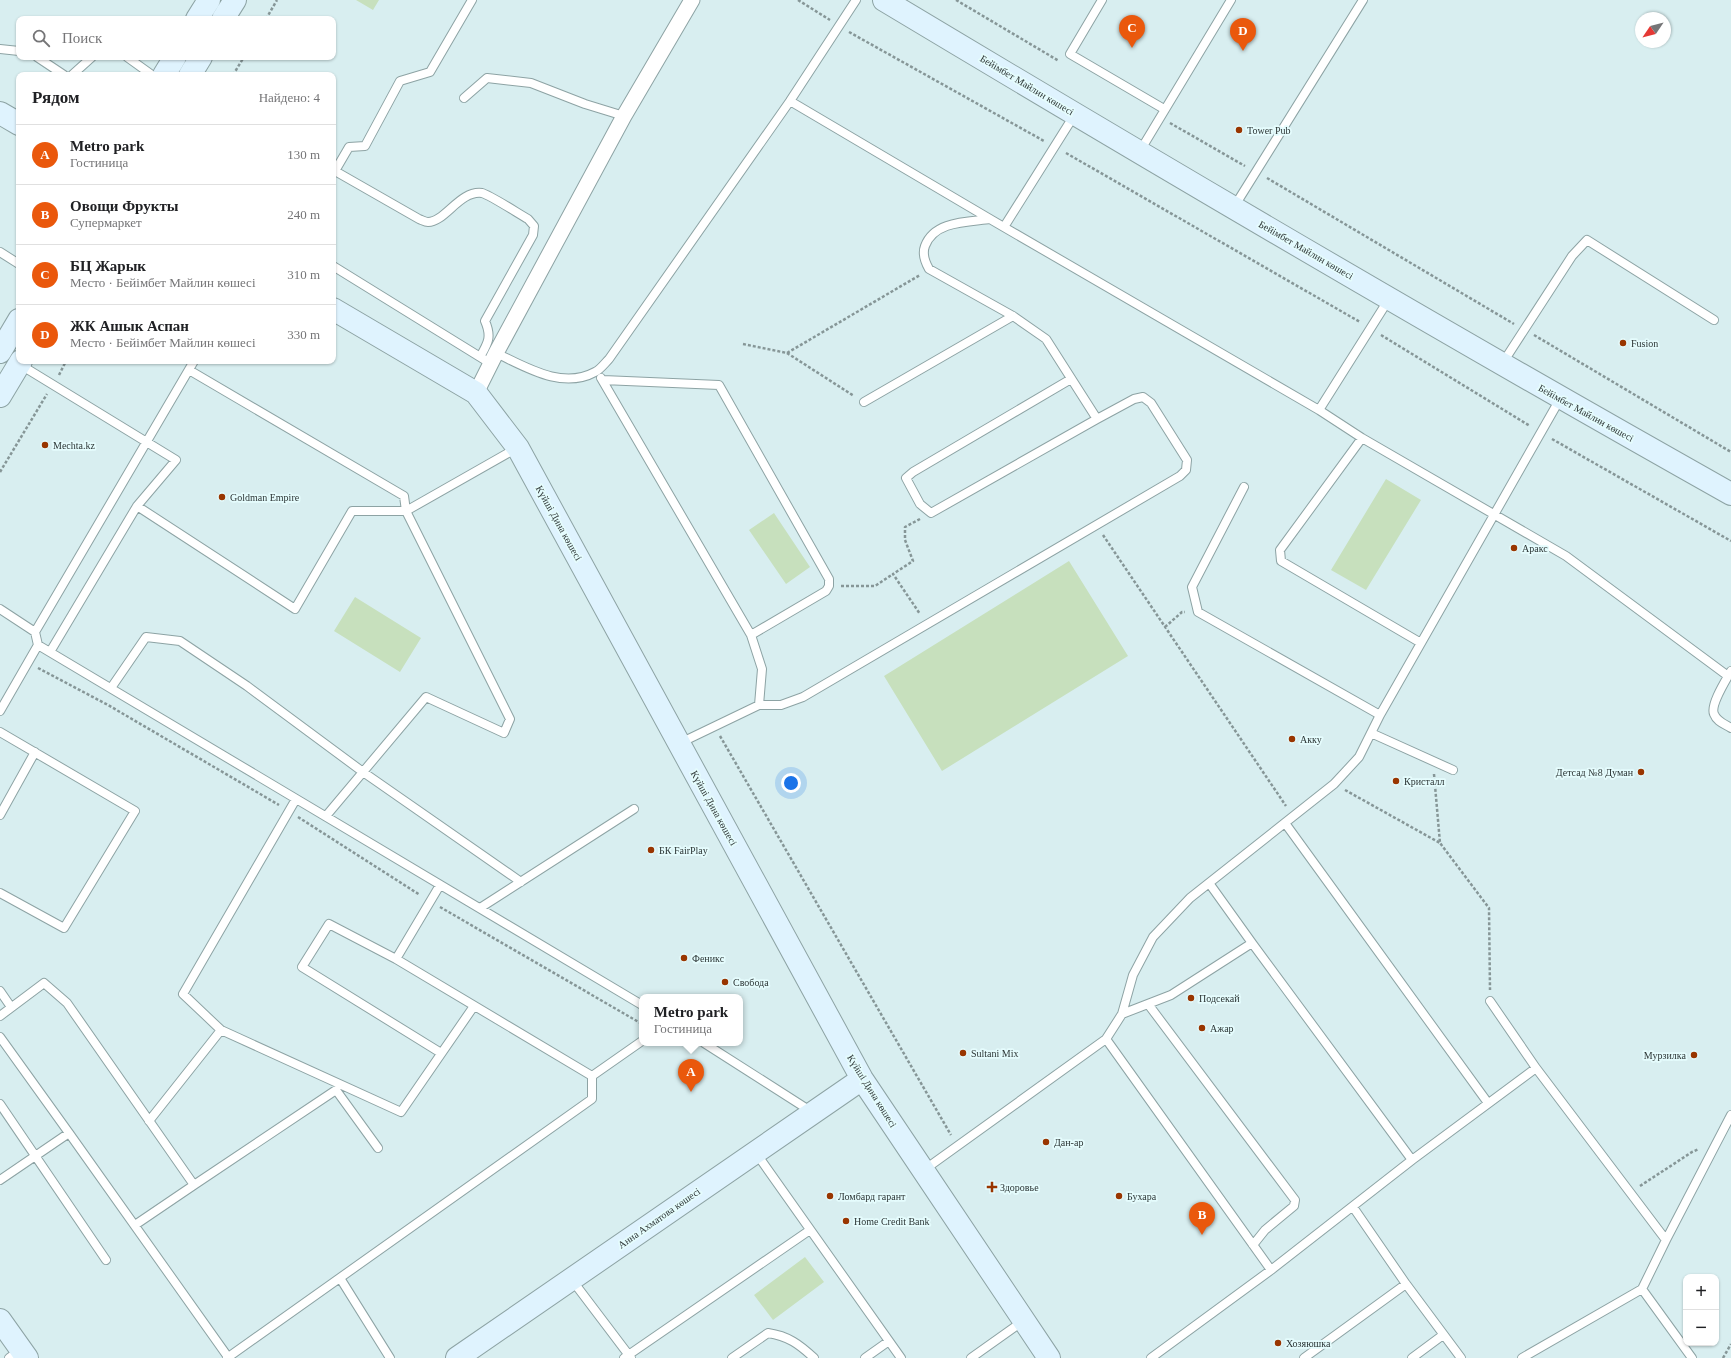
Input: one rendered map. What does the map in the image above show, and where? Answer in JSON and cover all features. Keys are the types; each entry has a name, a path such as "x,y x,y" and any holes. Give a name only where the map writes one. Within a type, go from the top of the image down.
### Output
{"street":[{"path":"199,16 209,0"},
{"path":"226,16 235,0"},
{"path":"476,393 489,358 624,116 692,0"},
{"name":"Бейімбет Майлин көшесі","path":"884,0 1139,152 1560,398 1731,494"},
{"path":"166,72 173,60"},
{"path":"192,72 199,60"},
{"path":"0,113 16,122"},
{"name":"Күйші Дина көшесі","path":"336,311 476,393 518,448 862,1078 1049,1358"},
{"path":"0,352 16,325"},
{"path":"0,396 19,364"},
{"name":"Анна Ахматова көшесі","path":"457,1358 862,1078"},
{"path":"0,1320 19,1355"}],"lane":[{"path":"336,168 349,147 365,146 400,81 430,72 472,0"},
{"path":"336,268 489,358 547,376 573,379 596,372 612,354 790,101 856,0"},
{"path":"1102,0 1070,54 1164,109"},
{"path":"1139,152 1231,0"},
{"path":"1234,207 1363,0"},
{"path":"0,49 16,51"},
{"path":"42,60 60,72"},
{"path":"75,72 89,60"},
{"path":"131,60 148,72"},
{"path":"464,98 487,78 531,83 586,104 624,116"},
{"path":"790,101 1319,410 1362,438 1566,556 1729,674 1714,704 1713,713 1718,721 1731,728"},
{"path":"1004,227 1075,114"},
{"path":"336,172 419,219 428,222 436,220 447,210 473,193 483,193 528,219 534,226 533,235 485,321 489,330 489,358"},
{"path":"990,219 963,222 944,227 933,232 927,239 924,249 924,261 929,269 1013,316 1046,339 1097,419"},
{"path":"1502,364 1572,256 1588,240 1714,320"},
{"path":"0,252 16,262"},
{"path":"1319,410 1389,298"},
{"path":"864,402 1013,316"},
{"path":"23,364 53,385 176,460 137,506 50,652"},
{"path":"0,711 38,645 35,632 192,364"},
{"path":"189,370 404,496 406,511 510,719 504,733 426,697 326,816"},
{"path":"596,372 603,380 751,635 762,669 759,705"},
{"path":"679,744 759,705 781,705 803,698 1180,476 1186,470 1187,460 1151,403 1143,397 1134,399 1097,419 931,513 920,504 906,478 913,472 1071,379"},
{"path":"603,380 719,385 829,579 829,586 826,591 751,635"},
{"path":"923,1171 1106,1039 1122,1014 1133,975 1153,937 1190,898 1334,784 1359,757 1380,715 1560,398"},
{"path":"1362,438 1280,550 1281,561 1422,643"},
{"path":"137,506 295,609 352,511 406,511 518,448"},
{"path":"1244,487 1192,587 1198,612 1380,715"},
{"path":"0,609 35,632"},
{"path":"111,688 146,637 180,641 247,686 363,772 521,882"},
{"path":"38,645 639,1003"},
{"path":"0,732 135,812 64,928 0,893"},
{"path":"1371,733 1453,770"},
{"path":"0,815 35,752"},
{"path":"296,799 183,994 221,1030 401,1112 474,1006"},
{"path":"480,908 634,809"},
{"path":"1285,823 1488,1103"},
{"path":"1209,883 1412,1160"},
{"path":"396,959 440,885"},
{"path":"441,1053 302,967 328,924 396,959 592,1076"},
{"path":"1122,1014 1172,995 1252,943"},
{"path":"0,1016 44,983 67,1003 194,1185"},
{"path":"0,991 11,1007"},
{"path":"1490,1001 1536,1068 1666,1240"},
{"path":"1148,1004 1295,1200 1294,1206 1291,1210 1265,1230 1253,1245"},
{"path":"149,1121 221,1030"},
{"path":"0,1037 228,1358 592,1099 592,1076"},
{"path":"1106,1039 1271,1270"},
{"path":"592,1076 639,1043"},
{"path":"709,1046 813,1112"},
{"path":"1151,1358 1271,1270 1412,1160 1536,1068"},
{"path":"135,1225 336,1090 378,1148"},
{"path":"0,1104 106,1260"},
{"path":"1522,1358 1642,1289 1731,1115"},
{"path":"0,1180 69,1133"},
{"path":"755,1152 889,1341 898,1357"},
{"path":"1353,1207 1406,1284 1461,1358"},
{"path":"571,1279 628,1357 810,1230"},
{"path":"340,1278 390,1358"},
{"path":"1304,1358 1406,1284"},
{"path":"1642,1289 1692,1358"},
{"path":"971,1358 1024,1320"},
{"path":"732,1358 768,1333 781,1334 800,1345 814,1358"},
{"path":"1412,1358 1444,1335"},
{"path":"865,1358 889,1341"}],"path":[{"path":"268,16 277,0"},
{"path":"798,0 839,26 1055,147 1371,328 1540,432 1731,541"},
{"path":"956,0 1066,64"},
{"path":"235,72 242,60"},
{"path":"1160,117 1731,452"},
{"path":"787,353 929,269"},
{"path":"743,344 787,353 864,402"},
{"path":"0,472 64,364"},
{"path":"829,586 875,586 913,561 904,540 904,527 931,513"},
{"path":"1097,525 1293,816"},
{"path":"893,574 927,625"},
{"path":"1165,626 1182,612 1198,612"},
{"path":"28,662 108,705 289,811 430,901 639,1022"},
{"path":"715,726 957,1146"},
{"path":"1432,761 1440,843"},
{"path":"1334,784 1440,843 1488,908 1490,1001"},
{"path":"1630,1192 1692,1152 1717,1142"},
{"path":"1723,1358 1731,1344"}],"green space":[{"path":"356,0 379,0 373,10"},
{"path":"1386,479 1421,500 1366,590 1331,570"},
{"path":"774,513 810,567 786,584 749,530"},
{"path":"1069,561 1128,656 942,771 884,676"},
{"path":"355,597 421,638 400,672 334,631"},
{"path":"805,1257 824,1282 773,1320 754,1295"}],"place":[{"name":"БЦ Жарык","path":"1132,48"},
{"name":"ЖК Ашык Аспан","path":"1243,51"},
{"name":"Tower Pub","path":"1239,130"},
{"name":"Fusion","path":"1623,343"},
{"name":"Mechta.kz","path":"45,445"},
{"name":"Goldman Empire","path":"222,497"},
{"name":"Аракс","path":"1514,548"},
{"name":"Акку","path":"1292,739"},
{"name":"Детсад №8 Думан","path":"1641,772"},
{"name":"Кристалл","path":"1396,781"},
{"name":"БК FairPlay","path":"651,850"},
{"name":"Феникс","path":"684,958"},
{"name":"Свобода","path":"725,982"},
{"name":"Подсекай","path":"1191,998"},
{"name":"Ажар","path":"1202,1028"},
{"name":"Sultani Mix","path":"963,1053"},
{"name":"Мурзилка","path":"1694,1055"},
{"name":"Metro park","path":"691,1092"},
{"name":"Дан-ар","path":"1046,1142"},
{"name":"Здоровье","path":"992,1187"},
{"name":"Ломбард гарант","path":"830,1196"},
{"name":"Бухара","path":"1119,1196"},
{"name":"Home Credit Bank","path":"846,1221"},
{"name":"Овощи Фрукты","path":"1202,1235"},
{"name":"Хозяюшка","path":"1278,1343"}]}
